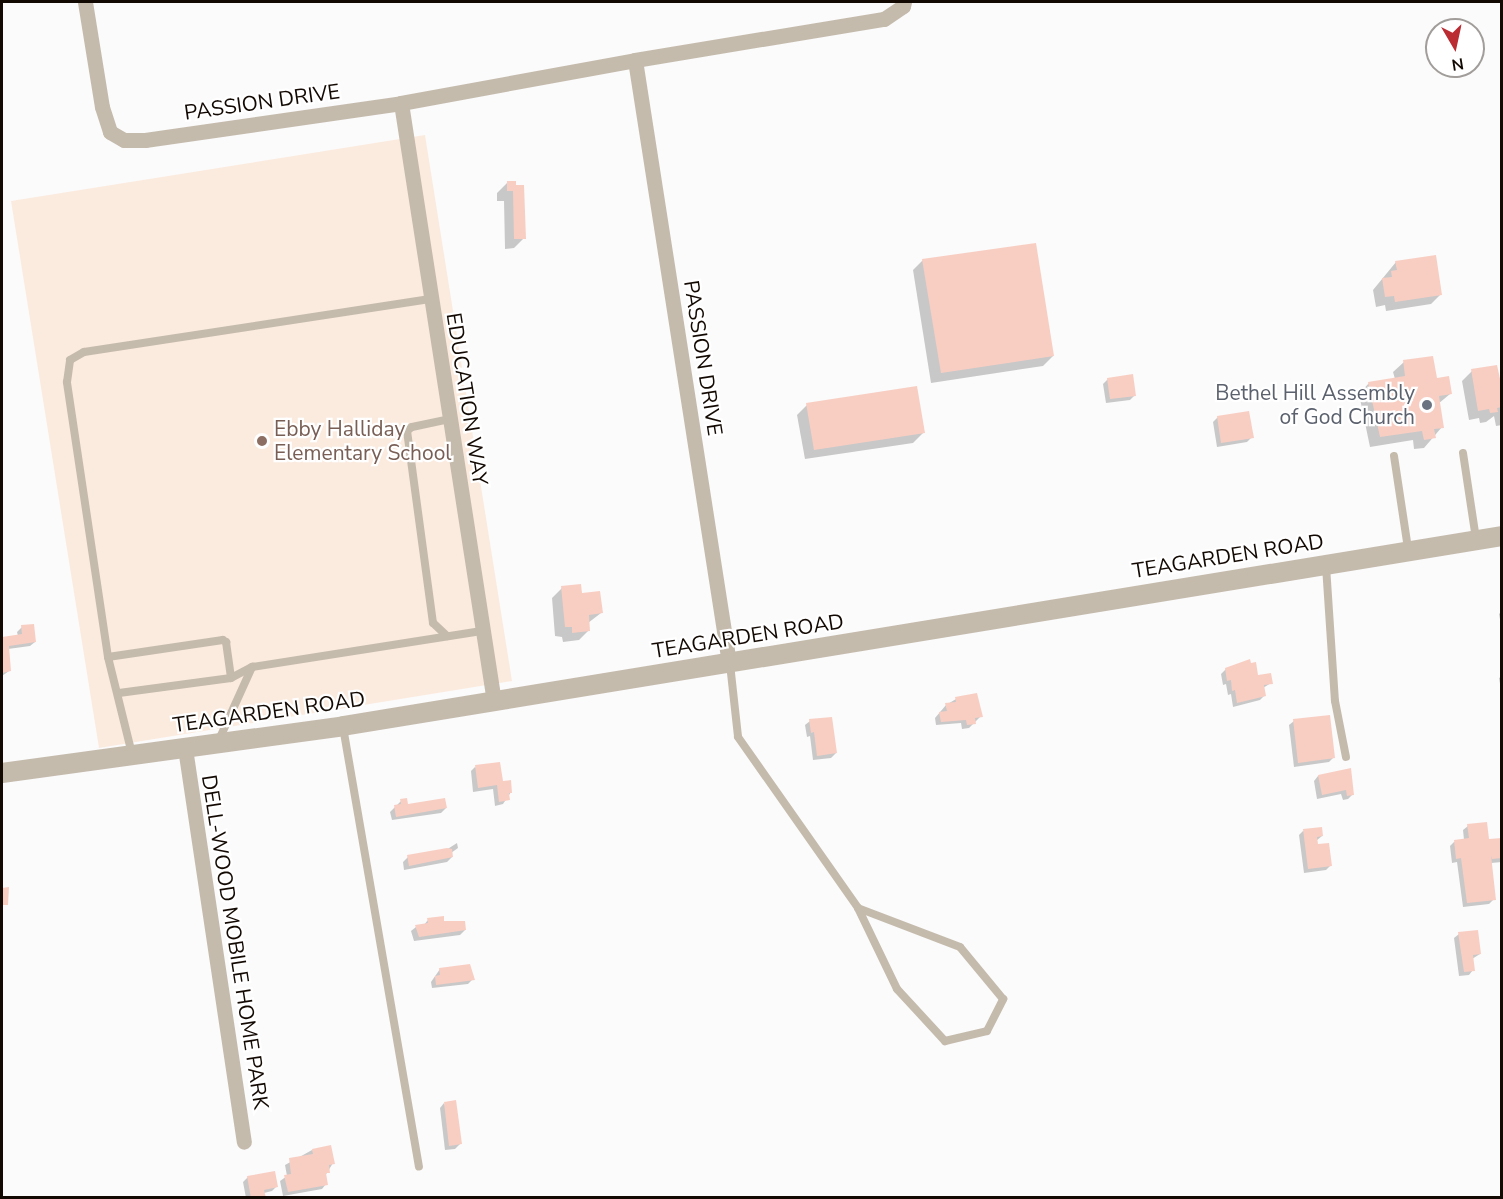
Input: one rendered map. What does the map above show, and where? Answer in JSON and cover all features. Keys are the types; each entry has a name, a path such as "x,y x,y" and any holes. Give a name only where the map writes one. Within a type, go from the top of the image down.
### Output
{"street":[{"name":"PASSION DRIVE","path":"85,2 102,107 110,132 124,140 145,140 400,103 635,60 884,19 903,4"},
{"name":"PASSION DRIVE","path":"635,60 729,663"},
{"name":"EDUCATION WAY","path":"400,103 494,702"},
{"name":"TEAGARDEN ROAD","path":"2,773 343,726 1502,536"},
{"name":"DELL-WOOD MOBILE HOME PARK","path":"185,748 244,1142"}],"lane":[{"path":"132,755 119,693 108,657 68,382 69,360 84,352 430,299"},
{"path":"447,636 433,623 407,431 412,427 449,419"},
{"path":"1463,453 1476,539"},
{"path":"1394,456 1408,551"},
{"path":"1326,564 1335,701 1346,757"},
{"path":"119,693 231,678 252,667 483,631"},
{"path":"108,657 223,640 226,642 231,678"},
{"path":"729,663 738,737 858,908 897,989 945,1041 987,1031 1003,999 960,946 858,908"},
{"path":"218,743 252,667"},
{"path":"343,726 419,1166"}],"shaded area":[{"name":"Ebby Halliday Elementary School","path":"425,135 512,681 99,748 11,201"}],"building":[{"path":"507,181 516,181 516,185 524,185 526,239 514,239 513,191 507,191"},
{"path":"1036,243 1054,356 941,373 922,259"},
{"path":"1436,255 1442,295 1395,302 1394,296 1385,297 1382,278 1392,277 1391,271 1397,270 1395,261"},
{"path":"1433,356 1437,378 1449,376 1452,394 1439,396 1444,428 1434,429 1436,438 1424,440 1422,431 1380,437 1368,382 1405,376 1403,360"},
{"path":"1497,365 1502,388 1502,407 1497,408 1498,412 1490,413 1489,409 1478,411 1471,369"},
{"path":"1133,374 1136,396 1110,399 1107,378"},
{"path":"917,386 925,433 814,450 806,403"},
{"path":"1249,411 1254,438 1221,443 1217,416"},
{"path":"581,584 582,593 600,591 603,613 589,615 590,631 572,633 572,627 565,627 561,586"},
{"path":"34,624 36,642 9,646 11,671 2,673 2,637 22,634 21,625"},
{"path":"1250,659 1251,663 1256,662 1258,675 1271,673 1273,684 1264,685 1266,696 1237,703 1235,690 1232,691 1231,680 1227,681 1225,668"},
{"path":"977,693 983,717 975,718 976,724 967,725 966,720 941,722 939,712 947,711 945,703 956,702 955,697"},
{"path":"1330,715 1335,758 1298,763 1293,719"},
{"path":"832,717 837,753 817,756 814,732 811,733 809,719"},
{"path":"500,762 503,781 511,780 512,793 509,793 510,800 499,802 497,785 478,788 475,765"},
{"path":"1351,768 1354,795 1347,796 1346,790 1322,795 1318,775"},
{"path":"407,798 408,804 445,798 447,808 396,817 394,805 401,804 400,799"},
{"path":"1487,822 1489,839 1502,838 1502,858 1492,859 1491,855 1496,900 1467,903 1461,858 1456,859 1454,840 1469,838 1467,824"},
{"path":"1322,827 1323,836 1317,837 1318,844 1329,843 1332,866 1308,869 1303,829"},
{"path":"452,849 453,857 409,866 407,855"},
{"path":"9,887 8,905 2,905 2,888"},
{"path":"444,916 444,921 465,921 466,930 419,937 415,925 428,923 427,918"},
{"path":"1478,930 1481,954 1473,955 1475,971 1464,972 1458,932"},
{"path":"470,964 475,980 436,985 435,976 440,975 439,968"},
{"path":"456,1100 462,1144 449,1146 444,1102"},
{"path":"331,1145 335,1164 329,1165 330,1173 326,1173 328,1185 288,1192 284,1175 291,1174 289,1158 313,1154 312,1149"},
{"path":"275,1171 278,1187 264,1190 266,1198 251,1198 247,1176"}],"place":[{"name":"Bethel Hill Assembly of God Church","path":"1427,405"},
{"name":"Ebby Halliday Elementary School","path":"262,441"}]}
